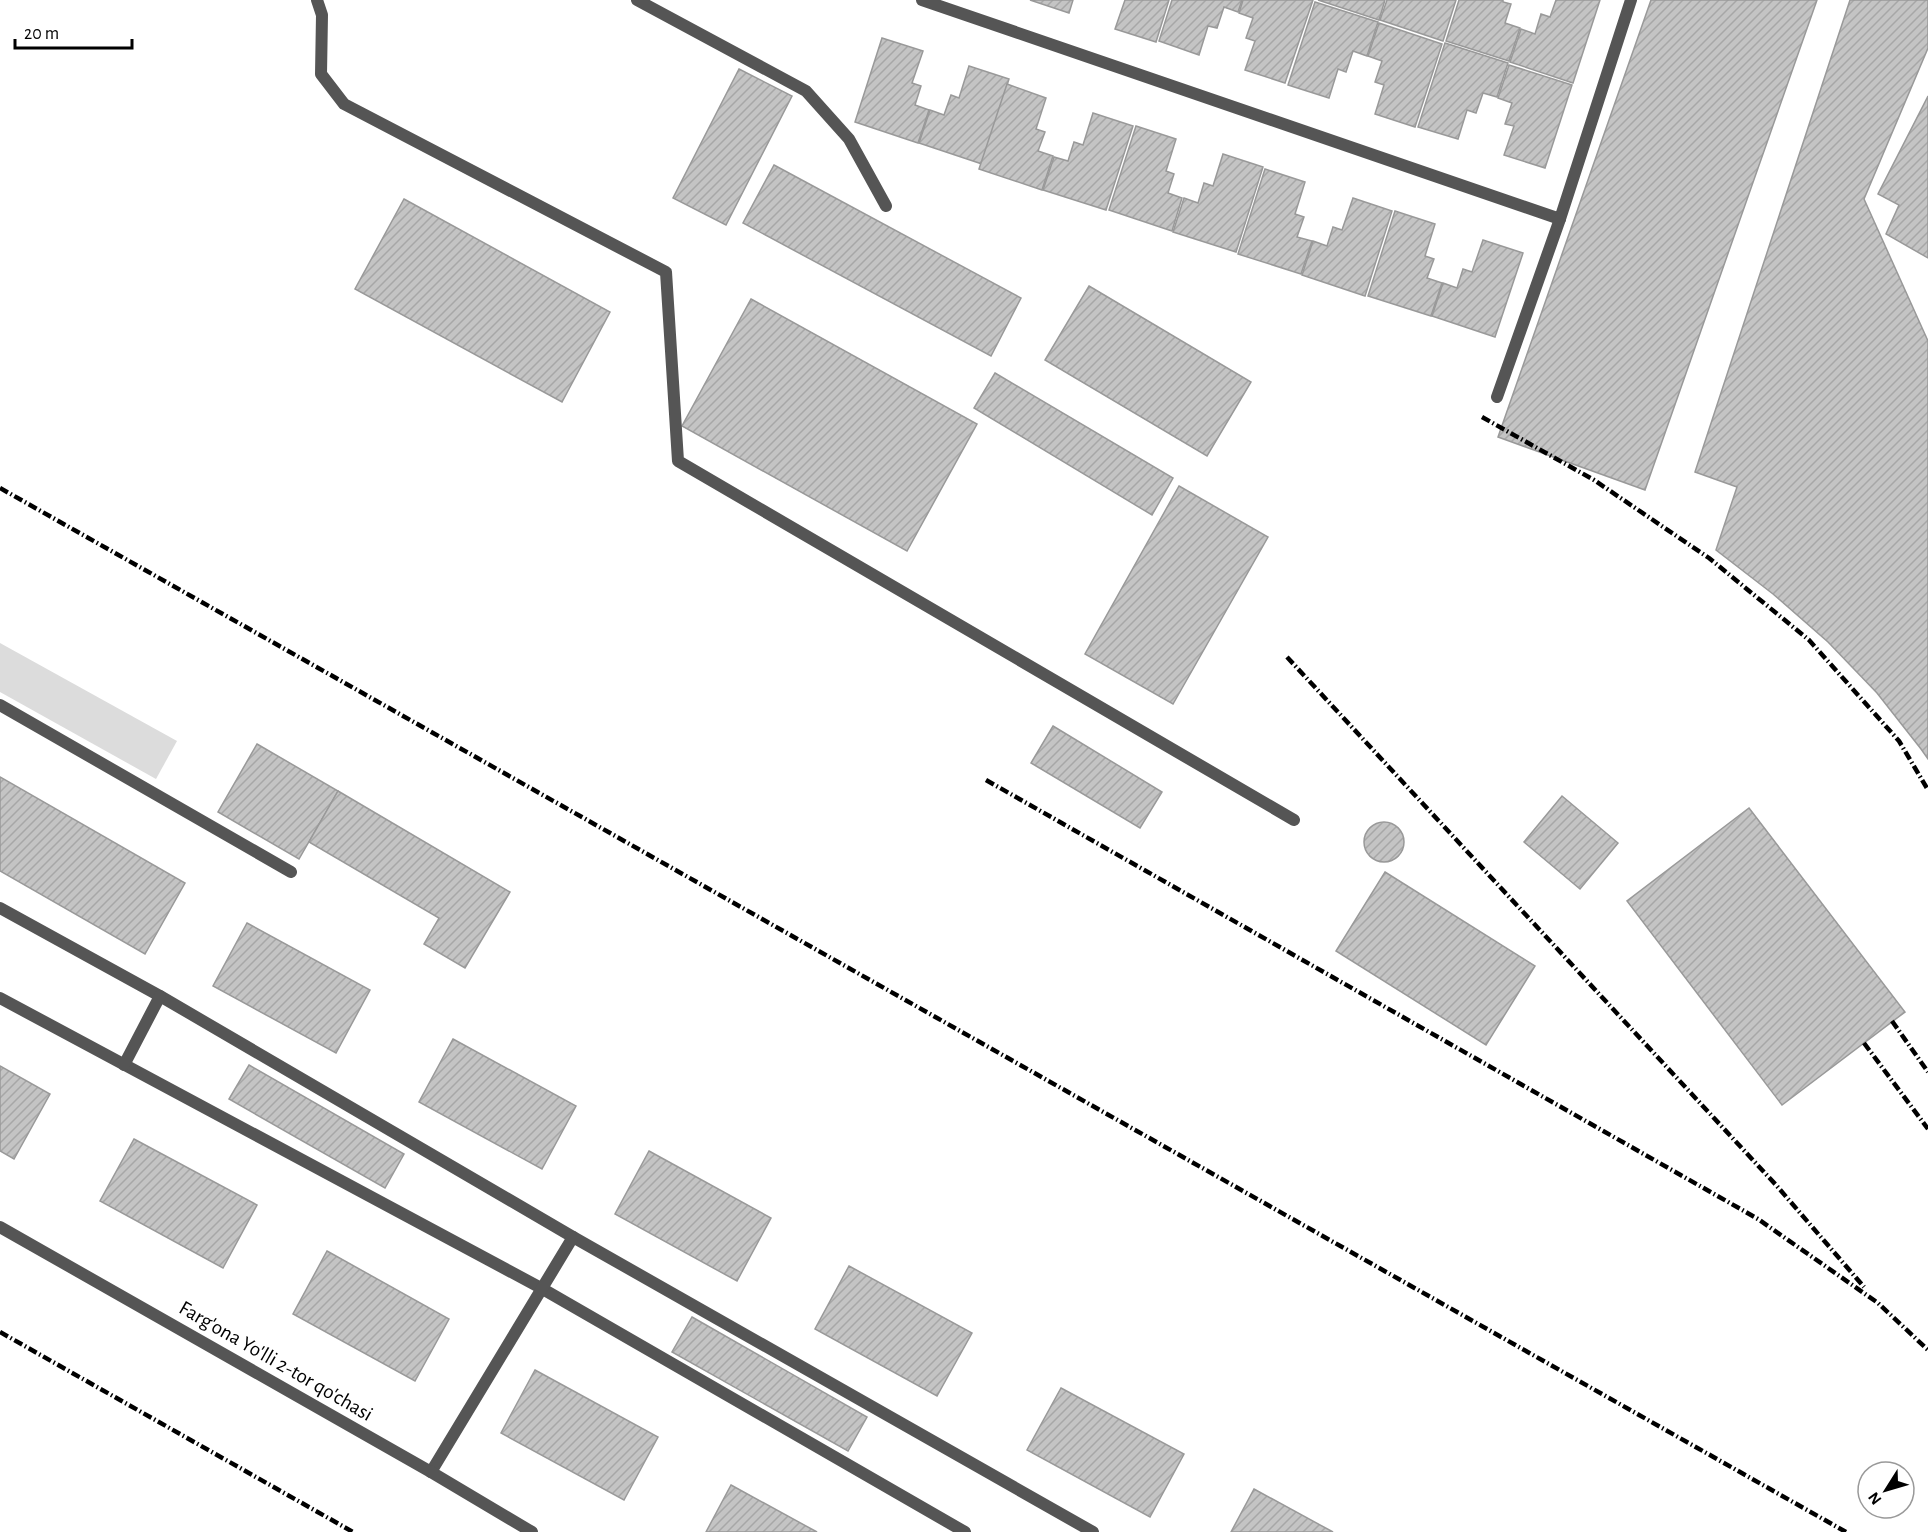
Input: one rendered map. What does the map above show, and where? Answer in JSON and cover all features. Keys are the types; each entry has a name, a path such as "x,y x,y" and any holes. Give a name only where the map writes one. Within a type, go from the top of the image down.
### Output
{"street":[{"path":"317,0 322,15 321,74 344,104 666,272 678,461 1294,820"},
{"path":"637,0 806,91 849,139 886,206"},
{"path":"922,0 1560,219"},
{"path":"1497,397 1560,219 1631,0"},
{"path":"0,705 291,872"},
{"path":"0,908 160,996 573,1237 1093,1532"},
{"path":"124,1065 160,996"},
{"path":"0,998 541,1288 965,1532"},
{"name":"Farg'ona Yo'lli 2-tor qo'chasi","path":"0,1227 532,1532"},
{"path":"430,1472 573,1237"}],"shaded area":[{"path":"0,643 177,741 156,779 0,692"}],"building":[{"path":"1030,0 1073,0 1069,13"},
{"path":"1125,0 1169,0 1156,42 1115,29"},
{"path":"1172,0 1242,0 1238,12 1224,7 1217,28 1208,26 1199,55 1159,41"},
{"path":"1243,0 1313,0 1285,83 1245,70 1255,41 1246,38 1253,18 1239,13"},
{"path":"1318,0 1385,0 1379,20"},
{"path":"1387,0 1456,0 1443,41 1380,20"},
{"path":"1459,0 1503,0 1511,4 1505,23 1520,28 1509,61 1446,41"},
{"path":"1556,0 1600,0 1573,83 1510,62 1521,29 1535,34 1541,14 1550,17"},
{"path":"1651,0 1817,0 1645,490 1498,437"},
{"path":"1850,0 1928,0 1928,48 1864,199 1928,341 1928,759 1877,693 1828,642 1773,594 1716,550 1737,487 1695,472"},
{"path":"1315,2 1378,22 1367,56 1353,51 1346,72 1338,69 1329,98 1288,85"},
{"path":"1379,23 1442,44 1415,127 1375,114 1384,85 1375,82 1382,61 1368,56"},
{"path":"882,38 923,51 912,83 921,86 915,105 929,110 918,143 855,122"},
{"path":"1445,43 1508,63 1497,97 1483,93 1476,113 1467,110 1458,139 1418,127"},
{"path":"1509,65 1572,85 1545,168 1504,155 1514,126 1505,124 1512,103 1498,98"},
{"path":"969,66 1009,79 982,164 919,143 930,110 944,115 951,95 959,98"},
{"path":"739,69 792,96 726,225 673,198"},
{"path":"1007,84 1046,98 1036,129 1045,132 1038,151 1053,156 1042,190 979,169"},
{"path":"1928,96 1928,258 1886,234 1899,205 1878,194"},
{"path":"1093,113 1133,126 1106,210 1043,190 1054,157 1068,161 1074,142 1083,145"},
{"path":"1136,126 1176,139 1166,171 1174,174 1168,193 1182,198 1172,231 1109,210"},
{"path":"1223,154 1263,167 1236,252 1173,232 1184,198 1198,203 1204,183 1213,186"},
{"path":"774,165 1021,298 991,356 743,223"},
{"path":"1265,169 1305,182 1295,214 1304,217 1297,237 1312,241 1301,274 1238,254"},
{"path":"1353,198 1392,211 1365,296 1302,275 1313,241 1327,246 1333,227 1342,230"},
{"path":"404,199 610,312 562,402 355,289"},
{"path":"1395,211 1435,224 1425,256 1434,259 1427,278 1442,283 1431,316 1368,296"},
{"path":"1483,240 1523,253 1495,337 1432,316 1443,283 1457,288 1463,269 1472,272"},
{"path":"1089,286 1251,382 1207,456 1045,360"},
{"path":"751,299 977,424 907,551 682,426"},
{"path":"995,373 1173,478 1152,515 974,408"},
{"path":"1179,486 1268,537 1173,704 1085,654"},
{"path":"1053,726 1162,792 1140,828 1031,763"},
{"path":"257,744 338,791 299,859 218,812"},
{"path":"0,777 185,883 145,954 0,871"},
{"path":"338,791 510,892 465,968 424,944 439,918 309,842"},
{"path":"1562,796 1618,843 1580,889 1524,842"},
{"path":"1749,808 1905,1012 1782,1105 1627,901"},
{"path":"1384,822 1392,823 1398,828 1403,834 1403,850 1398,856 1392,861 1384,862 1376,861 1370,856 1365,850 1364,842 1365,834 1370,828 1376,823"},
{"path":"1385,872 1535,966 1486,1045 1336,951"},
{"path":"247,923 370,990 336,1053 213,986"},
{"path":"453,1039 576,1106 542,1169 419,1102"},
{"path":"249,1065 404,1154 385,1188 229,1099"},
{"path":"0,1066 50,1094 14,1159 0,1151"},
{"path":"134,1139 257,1205 223,1268 100,1201"},
{"path":"649,1151 771,1218 737,1281 615,1214"},
{"path":"327,1251 449,1319 415,1381 293,1314"},
{"path":"849,1266 972,1333 937,1396 815,1329"},
{"path":"692,1317 867,1417 848,1451 672,1352"},
{"path":"535,1370 658,1437 624,1500 501,1433"},
{"path":"1061,1388 1184,1454 1150,1517 1027,1450"},
{"path":"731,1485 817,1532 706,1532"},
{"path":"1254,1489 1333,1532 1231,1532"}],"railway":[{"path":"1482,417 1594,480 1709,558 1809,640 1899,741 1928,790"},
{"path":"0,488 1846,1532"},
{"path":"1287,657 1776,1185 1864,1287"},
{"path":"986,780 1758,1219 1878,1303 1928,1350"},
{"path":"1892,1021 1928,1072"},
{"path":"1864,1043 1928,1129"},
{"path":"0,1332 353,1532"}]}
